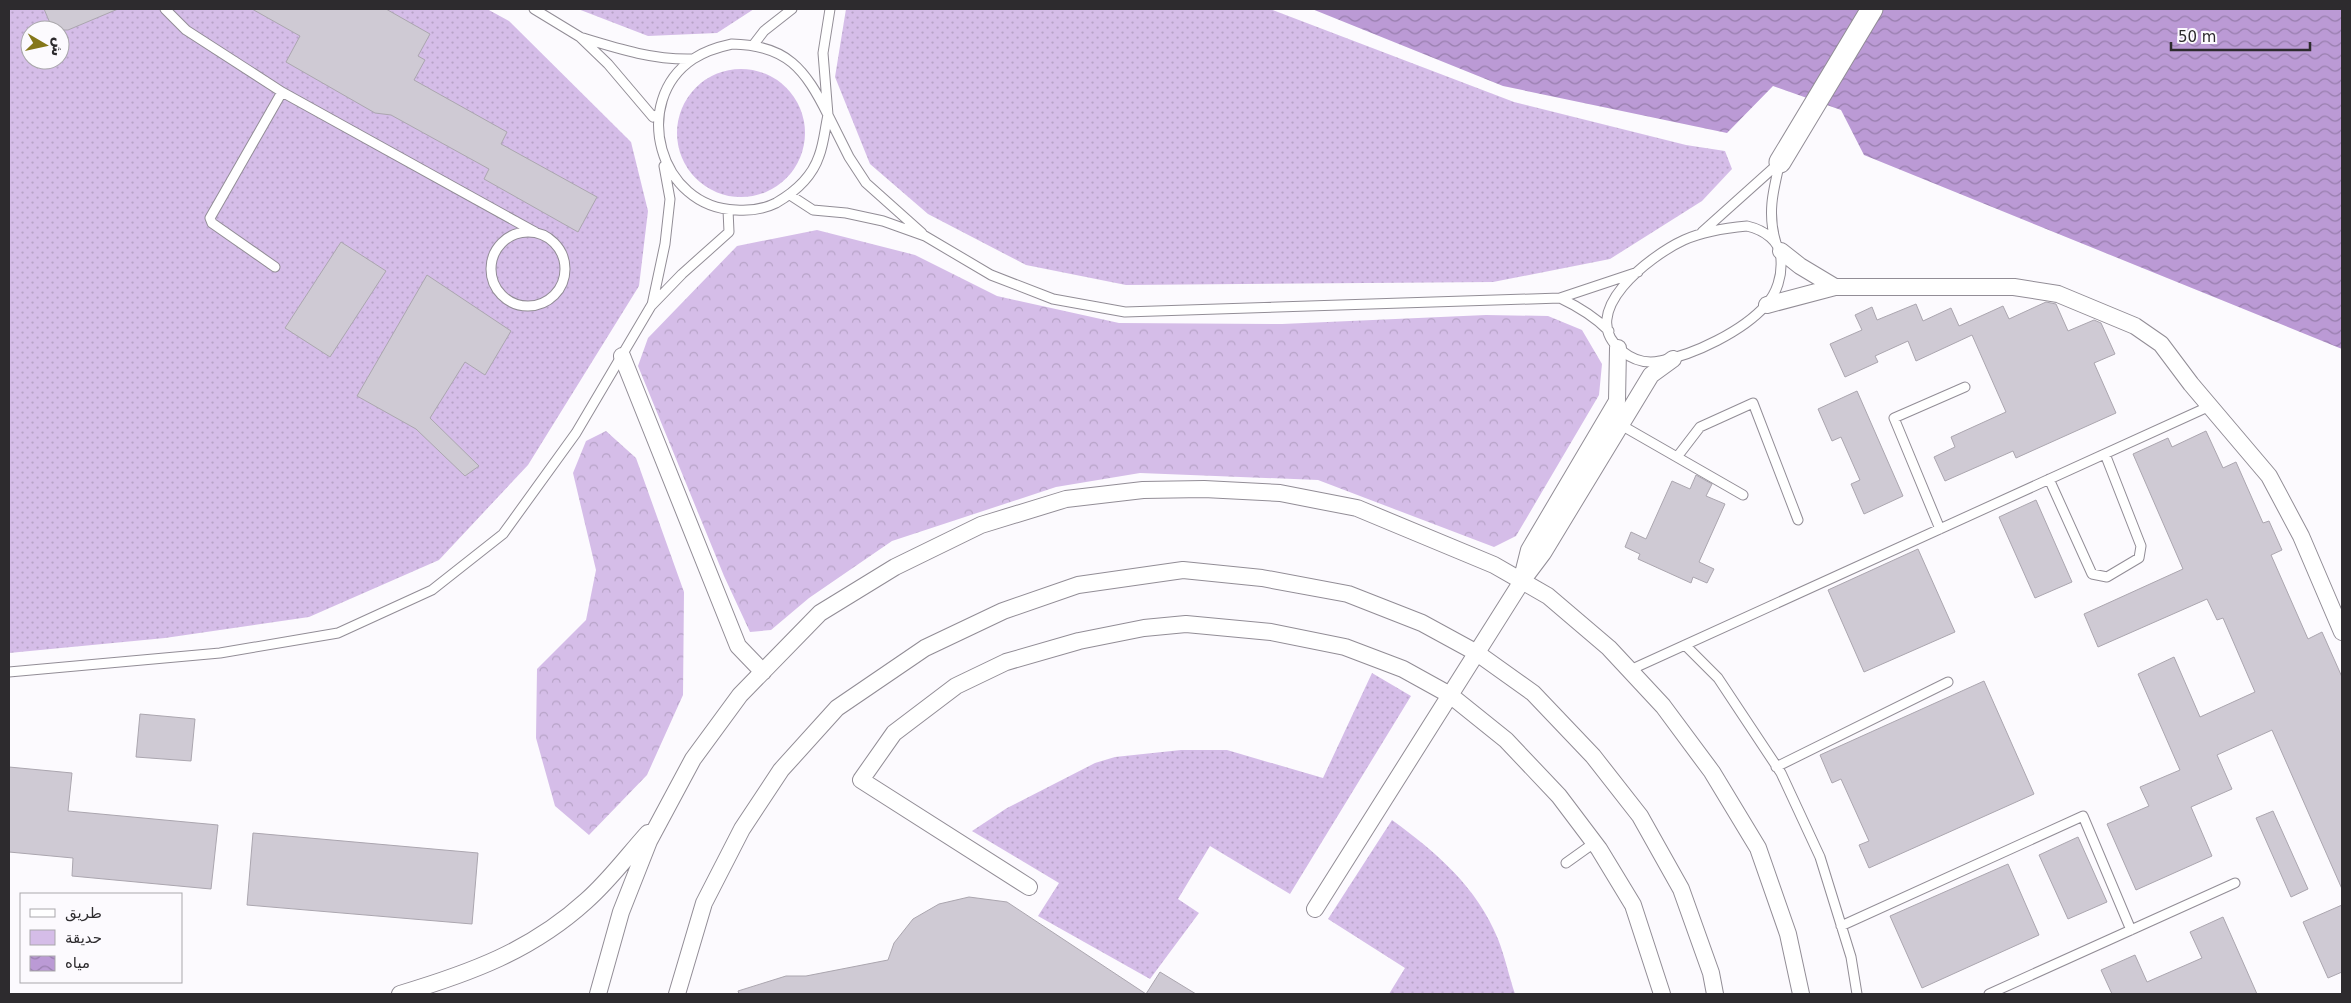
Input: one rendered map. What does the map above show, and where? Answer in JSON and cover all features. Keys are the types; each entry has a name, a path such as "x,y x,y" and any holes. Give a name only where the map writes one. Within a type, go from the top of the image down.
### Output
{"street":[{"path":"1780,162 1872,9"},
{"path":"1779,248 1800,266 1835,287"},
{"path":"1767,305 1835,287 2014,287 2058,294 2135,326 2161,344 2210,406 2270,476 2301,536 2342,632"},
{"path":"1522,581 1529,550 1617,401 1618,348"},
{"path":"622,356 738,646 763,672"},
{"path":"1315,909 1522,581 1543,552 1651,375 1673,359"},
{"path":"598,994 621,912 649,841 693,759 740,695 820,613 895,566 981,525 1066,499 1142,490 1195,489 1280,493 1357,508 1448,544 1494,565 1548,596 1609,648 1630,670 1663,706 1712,772 1758,848 1788,934 1801,994"},
{"path":"677,994 704,903 742,829 781,770 837,708 925,648 1004,611 1078,585 1183,570 1262,578 1348,594 1422,622 1477,653 1533,693 1593,756 1640,816 1681,889 1711,973 1715,994"},
{"path":"1029,888 861,780 894,733 956,686 1006,662 1079,641 1144,628 1186,624 1271,632 1345,647 1402,669 1450,695 1506,740 1559,796 1594,843 1633,905 1662,994"},
{"path":"400,994 460,976 507,956 550,931 588,900 660,820"}],"lane":[{"path":"165,9 186,30 282,92 556,243 566,265 565,278 560,290 551,299 539,305 526,307 514,304 503,297 495,287 491,274 491,262 495,251 507,238 523,232 535,232"},
{"path":"534,9 580,37 608,64 653,117 658,114"},
{"path":"754,44 764,31 792,9"},
{"path":"662,156 672,176 688,192 706,204 728,210 750,211 771,206 790,195 807,178 819,156 828,115 824,53 830,9"},
{"path":"580,37 628,52 674,60 692,59"},
{"path":"651,306 665,244 670,199 658,135 658,114 665,93 676,75 692,59 711,49 732,44 754,44 777,52 798,66 812,85 849,158 866,183 925,236"},
{"path":"275,267 212,222 210,214 282,92"},
{"path":"1700,235 1780,162"},
{"path":"1779,248 1770,236 1747,226 1714,230 1683,240 1653,259 1638,272 1611,302 1607,317 1610,339 1628,356 1644,363 1673,359 1696,350 1736,329 1767,305 1776,290 1782,270 1779,248 1771,226 1771,203 1780,162"},
{"path":"790,195 813,210 883,221 925,236 991,275 1053,299 1125,312 1560,298 1638,272"},
{"path":"9,672 220,653 338,633 432,590 503,534 576,433 651,306 682,274 729,232 728,210"},
{"path":"1560,298 1590,314 1609,331"},
{"path":"1940,529 1894,418 1965,387"},
{"path":"1677,457 1700,426 1753,404 1798,520"},
{"path":"1630,670 2210,406"},
{"path":"1621,425 1743,495"},
{"path":"2049,479 2092,574 2107,578 2139,558 2141,546 2105,454"},
{"path":"1685,645 1718,678 1776,767 1820,857 1851,957 1857,994"},
{"path":"1776,767 1948,682"},
{"path":"1841,926 2083,816 2131,930"},
{"path":"1566,863 1594,843"},
{"path":"1989,994 2235,883"}],"green space":[{"path":"9,9 487,9 509,21 631,142 648,211 639,286 528,465 439,560 309,617 165,638 9,653"},
{"path":"578,9 754,9 717,33 648,36"},
{"path":"846,9 1270,9 1514,102 1686,145 1725,151 1732,169 1702,201 1610,259 1493,282 1126,285 1026,265 928,214 870,164 835,77"},
{"path":"741,69 765,74 786,88 800,109 805,133 800,157 786,178 765,192 741,197 717,192 696,178 682,157 677,133 682,109 696,88 717,74"},
{"path":"817,230 915,255 997,296 1119,323 1282,324 1486,315 1548,316 1582,330 1602,364 1599,395 1516,536 1494,547 1318,480 1140,473 1056,487 892,541 809,598 771,630 750,632 724,576 638,366 648,338 737,246"},
{"path":"606,431 636,458 684,592 683,695 647,775 589,835 555,806 536,738 537,669 586,620 596,570 573,473 586,441"},
{"path":"1372,673 1411,696 1290,894 1210,846 1178,899 1199,913 1150,979 1038,916 1059,883 972,831 1007,808 1095,763 1115,757 1181,750 1227,750 1323,778"},
{"path":"1392,820 1454,872 1479,903 1498,939 1515,994 1389,994 1405,968 1328,919"}],"water":[{"path":"1312,9 2342,9 2342,349 1864,155 1841,110 1773,86 1727,133 1503,86"}],"building":[{"path":"44,9 118,9 70,29 70,20 49,20"},
{"path":"252,9 386,9 430,34 418,56 425,60 414,80 507,132 501,144 597,197 578,232 484,179 489,169 391,115 375,113 286,62 300,36"},
{"path":"341,242 386,271 330,357 285,328"},
{"path":"427,275 511,331 485,375 465,362 430,418 479,466 465,476 416,429 357,396"},
{"path":"2046,302 2056,304 2068,331 2094,320 2101,323 2115,354 2094,363 2116,413 2016,458 2013,451 1945,481 1934,457 1955,447 1951,437 2006,412 1972,335 1916,361 1908,341 1875,356 1878,362 1845,377 1830,344 1862,330 1855,315 1872,307 1877,320 1916,304 1923,321 1951,308 1959,326 2003,306 2009,319"},
{"path":"1857,391 1903,496 1864,514 1851,484 1860,480 1841,437 1832,441 1818,409"},
{"path":"2206,431 2223,468 2236,462 2263,523 2269,521 2282,550 2271,555 2308,639 2322,632 2342,677 2342,889 2272,730 2217,755 2232,789 2191,807 2212,856 2136,890 2107,824 2149,806 2140,787 2180,770 2138,674 2174,657 2200,717 2255,692 2223,618 2217,620 2207,599 2098,647 2084,614 2183,569 2133,454 2168,438 2172,447"},
{"path":"1696,475 1712,484 1706,496 1725,504 1699,562 1714,569 1707,583 1693,577 1691,583 1638,559 1640,554 1625,547 1631,532 1646,539 1672,481 1690,489"},
{"path":"2036,500 2072,582 2035,598 1999,517"},
{"path":"1918,549 1955,632 1864,672 1828,590"},
{"path":"1984,681 2034,794 1869,868 1859,845 1869,841 1841,779 1832,783 1820,755"},
{"path":"140,714 195,719 191,761 136,757"},
{"path":"9,767 72,773 68,811 218,825 211,889 72,876 73,858 9,852"},
{"path":"2273,811 2308,889 2291,897 2256,818"},
{"path":"253,833 478,853 472,924 247,905"},
{"path":"2078,837 2107,902 2068,919 2039,855"},
{"path":"2008,864 2039,935 1922,988 1890,916"},
{"path":"969,897 1007,902 1146,994 739,994 738,991 786,976 806,976 888,960 894,943 913,919 939,904"},
{"path":"2342,905 2342,972 2328,978 2303,922"},
{"path":"2223,917 2257,994 2112,994 2101,970 2135,955 2147,982 2202,958 2190,932"},
{"path":"1160,972 1196,994 1146,994"}]}
